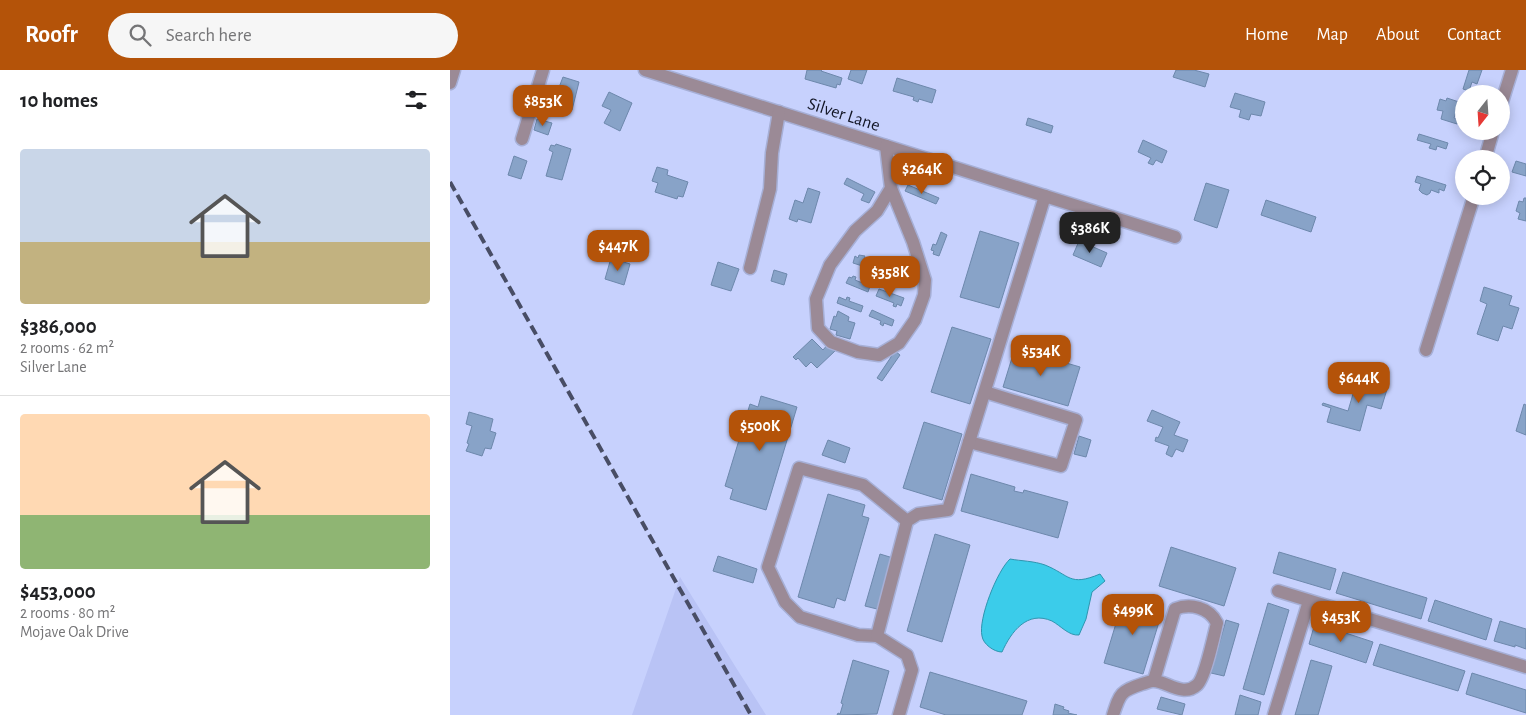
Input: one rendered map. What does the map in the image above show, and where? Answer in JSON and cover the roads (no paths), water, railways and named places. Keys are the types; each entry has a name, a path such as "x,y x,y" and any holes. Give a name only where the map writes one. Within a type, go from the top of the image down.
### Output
{"street":[{"path":"450,83 454,70"},
{"path":"522,139 543,70"},
{"name":"Silver Lane","path":"645,70 669,74 779,112 1174,237"},
{"path":"1507,85 1512,70"},
{"path":"750,268 770,189 772,153 779,112"},
{"path":"886,146 891,188 913,242 925,280 924,295 915,320 899,343 879,355 858,352 831,342 818,328 816,298 830,265 855,230 877,211 891,188"},
{"path":"877,636 907,521 918,514 948,510 1045,196"},
{"path":"1426,350 1471,205"},
{"path":"969,442 1061,466 1076,420 985,392"},
{"path":"899,715 912,670 907,655 877,636 858,636 800,616 785,602 768,567 799,468 862,485 907,521"},
{"path":"1278,592 1526,667"},
{"path":"1274,715 1309,601"},
{"path":"1113,715 1118,700 1126,689 1154,680 1168,686 1187,689 1197,685 1203,676 1217,623 1210,613 1204,609 1185,605 1175,609 1154,680"}],"railway":[{"path":"450,182 751,715"}]}
